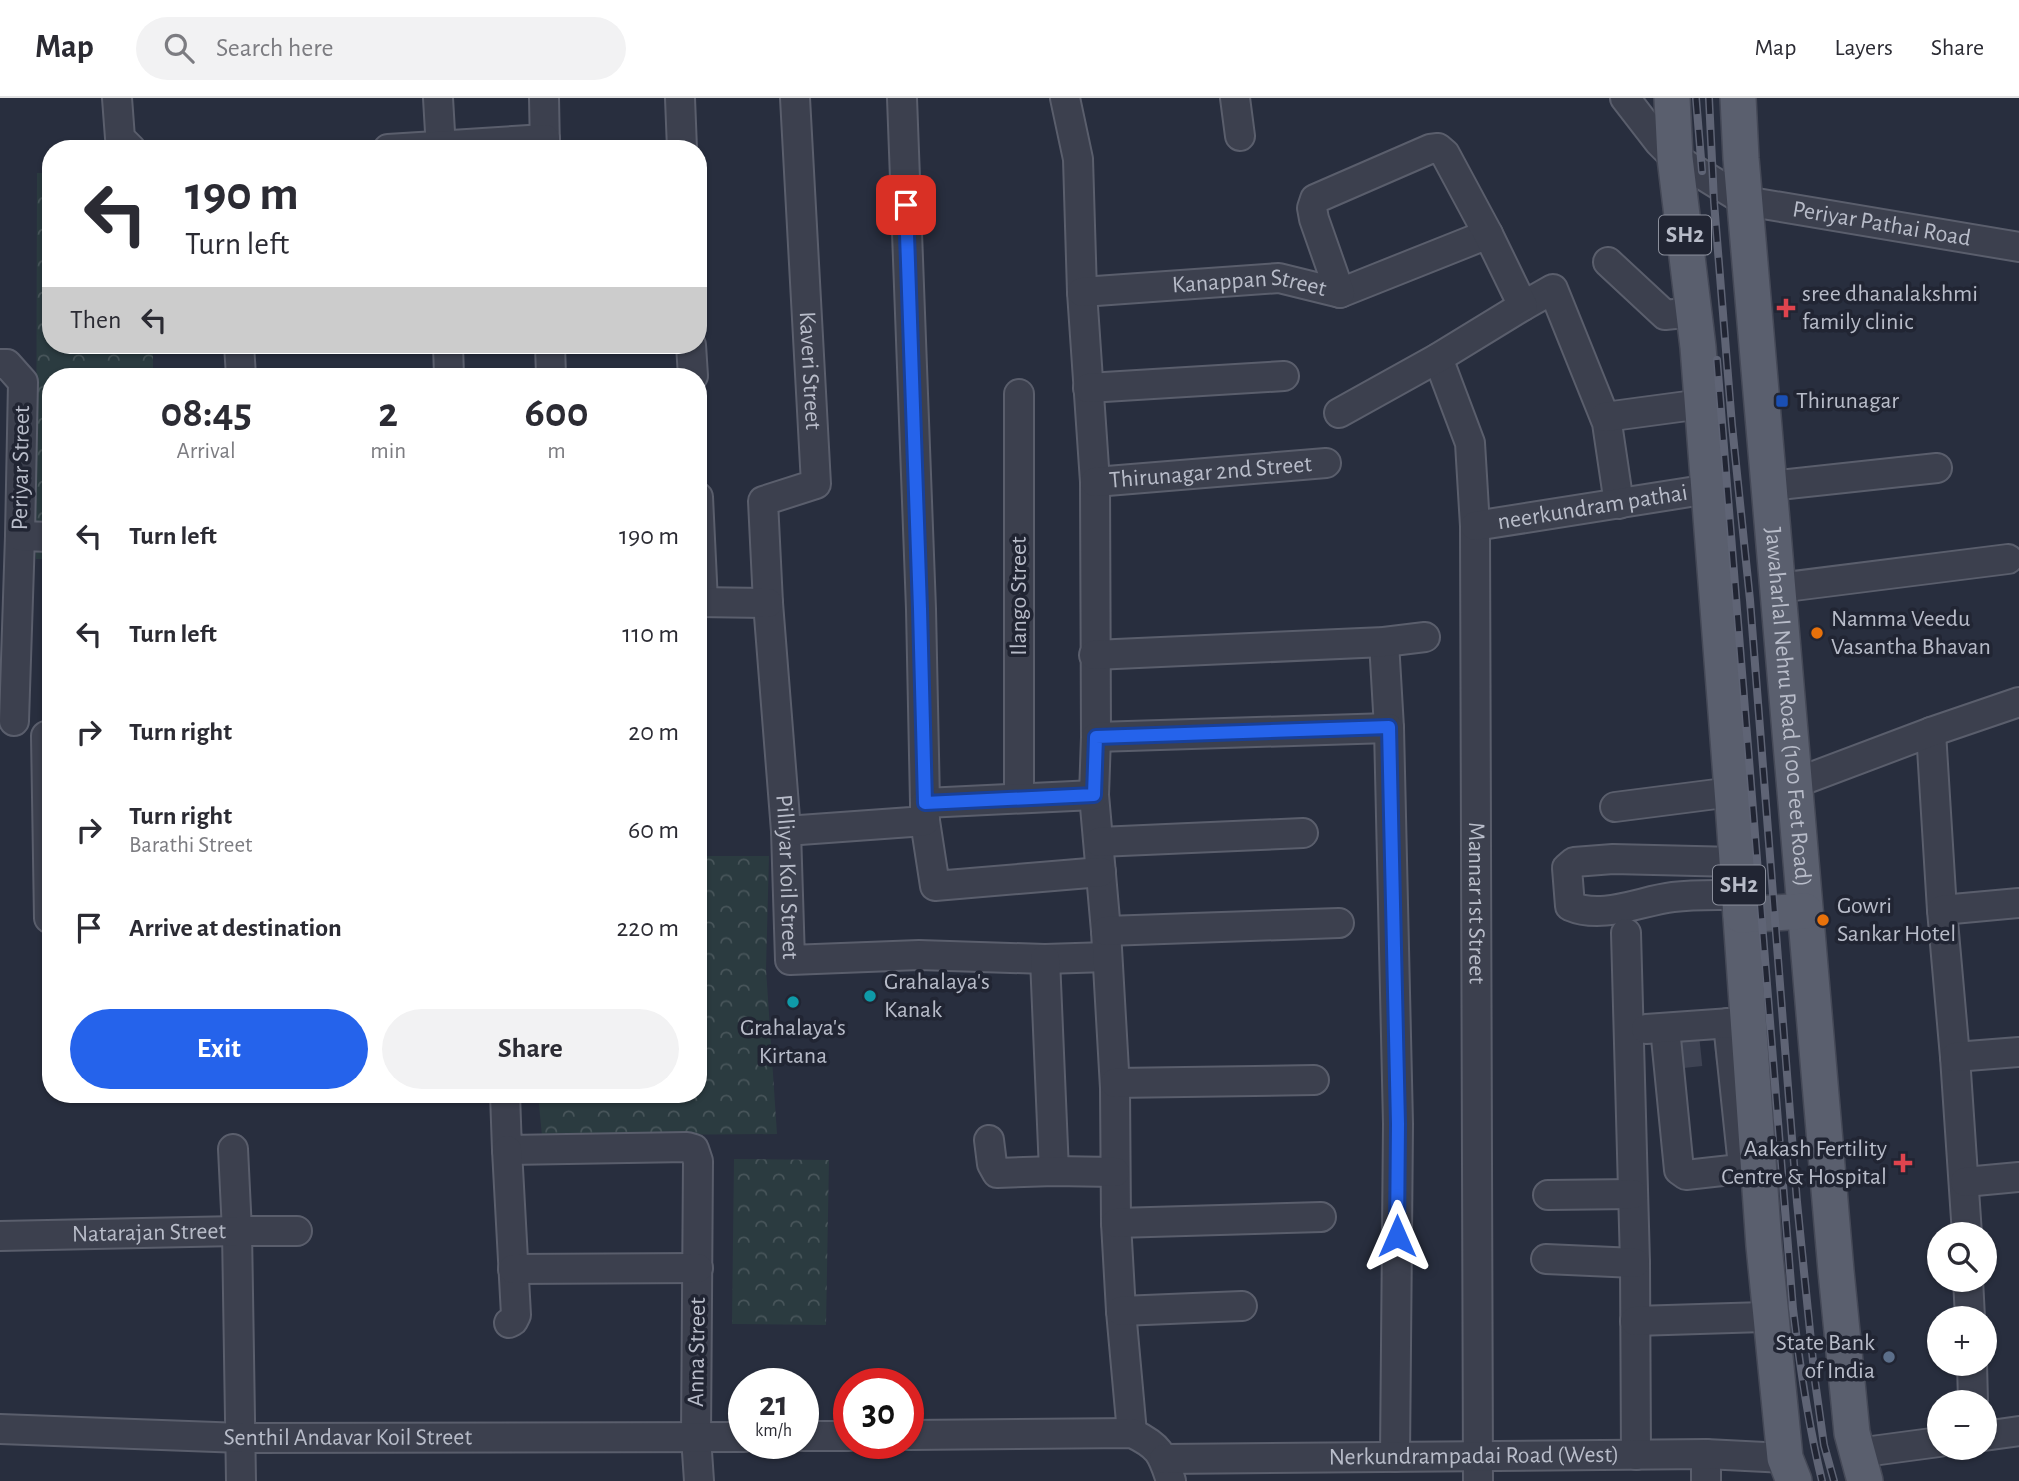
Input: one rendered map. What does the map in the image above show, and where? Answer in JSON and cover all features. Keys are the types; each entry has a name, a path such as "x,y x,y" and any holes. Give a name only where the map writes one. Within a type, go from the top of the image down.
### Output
{"main road":[{"name":"SH2","path":"1672,98 1675,158 1702,404 1732,792 1727,886 1736,1038 1789,1470"},
{"name":"Jawaharlal Nehru Road (100 Feet Road)","path":"1738,98 1793,784 1850,1419 1861,1467"},
{"path":"1727,886 1805,911"}],"street":[{"path":"117,98 122,140"},
{"path":"438,98 441,140"},
{"path":"544,98 545,140"},
{"path":"680,98 682,140"},
{"name":"Kaveri Street","path":"768,603 763,501 816,484 795,98"},
{"path":"902,98 925,812 935,886 1101,872"},
{"path":"1065,98 1077,159 1082,292 1095,482 1094,795 1115,1083 1116,1223 1132,1433"},
{"path":"1235,98 1240,136"},
{"path":"1625,98 1675,158 1745,201"},
{"path":"1340,293 1314,219 1312,208 1315,199 1430,149 1438,148 1445,154 1523,306"},
{"name":"Periyar Pathai Road","path":"1745,201 2019,247"},
{"name":"Kanappan Street","path":"1082,292 1279,278 1340,293 1488,234"},
{"path":"1608,262 1665,315 1694,312"},
{"path":"1339,413 1553,289 1605,417 1619,504"},
{"name":"Mannar 1st Street","path":"1438,358 1471,443 1475,526 1478,1469"},
{"name":"Periyar Street","path":"0,364 7,364 23,382 20,536 7,722"},
{"path":"1088,388 1284,376"},
{"name":"Ilango Street","path":"1019,394 1019,798"},
{"path":"1605,417 1702,404"},
{"name":"Thirunagar 2nd Street","path":"1095,482 1326,463"},
{"path":"1770,486 1937,468"},
{"name":"neerkundram pathai","path":"1475,526 1709,489"},
{"path":"20,536 42,537"},
{"path":"1778,588 2008,559"},
{"path":"707,602 768,603"},
{"name":"Pilliyar Koil Street","path":"768,603 786,831 790,960 919,955 1045,959 1106,944 1339,923"},
{"path":"1094,655 1384,642 1424,637"},
{"path":"1384,642 1389,727 1398,1124 1395,1457"},
{"path":"1793,784 2019,702"},
{"path":"7,722 42,734"},
{"path":"1096,737 1389,727"},
{"path":"1931,732 1967,1222"},
{"path":"1615,807 1732,792"},
{"path":"786,831 1019,798 1094,795"},
{"path":"1099,842 1303,833"},
{"path":"1942,910 2019,903"},
{"path":"1626,933 1635,1263 1636,1455"},
{"path":"1045,959 1054,1171"},
{"path":"1629,1031 1668,1046 1736,1038 1743,1166 1740,1169 1686,1175 1679,1170 1668,1046"},
{"path":"1955,1057 2019,1052"},
{"path":"1115,1083 1314,1080"},
{"path":"505,1103 516,1315 509,1323"},
{"path":"989,1140 992,1164 997,1173 1115,1172"},
{"path":"233,1149 241,1481"},
{"name":"Anna Street","path":"507,1150 694,1149 698,1161 696,1437 699,1481"},
{"path":"1965,1182 2019,1177"},
{"path":"1548,1195 1633,1194"},
{"path":"1116,1223 1321,1217"},
{"name":"Natarajan Street","path":"0,1236 296,1231"},
{"path":"1546,1259 1635,1263"},
{"path":"513,1269 698,1268"},
{"path":"1121,1311 1242,1306"},
{"path":"1635,1321 1764,1317 1770,1320"},
{"name":"Senthil Andavar Koil Street","path":"0,1429 242,1438 728,1437"},
{"path":"1997,1434 2019,1431"},
{"path":"924,1435 1132,1433 1152,1442 1168,1470"},
{"path":"1861,1467 1927,1446"},
{"name":"Nerkundrampadai Road (West)","path":"1168,1470 1344,1469 1395,1457 1478,1469 1636,1455 1706,1468 1789,1470"}],"green space":[{"path":"37,173 42,173 42,354 153,354 153,368 42,368 42,559 36,559"},
{"path":"707,856 769,856 766,969 777,1134 542,1136 539,1103 707,1103"},
{"path":"734,1159 829,1160 826,1325 732,1324"}],"tunnel":[{"path":"1673,1055 1721,1050"}],"railway":[{"path":"1696,98 1702,171"},
{"path":"1709,98 1714,202 1732,425 1750,600 1797,1202 1815,1381 1824,1445 1834,1481"},
{"path":"1717,360 1793,1309 1805,1395 1822,1481"}],"place":[{"name":"sree dhanalakshmi family clinic","path":"1786,308"},
{"name":"Thirunagar","path":"1782,401"},
{"name":"Namma Veedu Vasantha Bhavan","path":"1817,633"},
{"name":"Gowri Sankar Hotel","path":"1823,920"},
{"name":"Grahalaya's Kanak","path":"870,996"},
{"name":"Grahalaya's Kirtana","path":"793,1002"},
{"name":"Aakash Fertility Centre & Hospital","path":"1903,1163"},
{"name":"State Bank of India","path":"1889,1357"}],"route":[{"path":"906,205 925,803 1094,795 1096,737 1389,727 1398,1124 1397,1236"}]}
